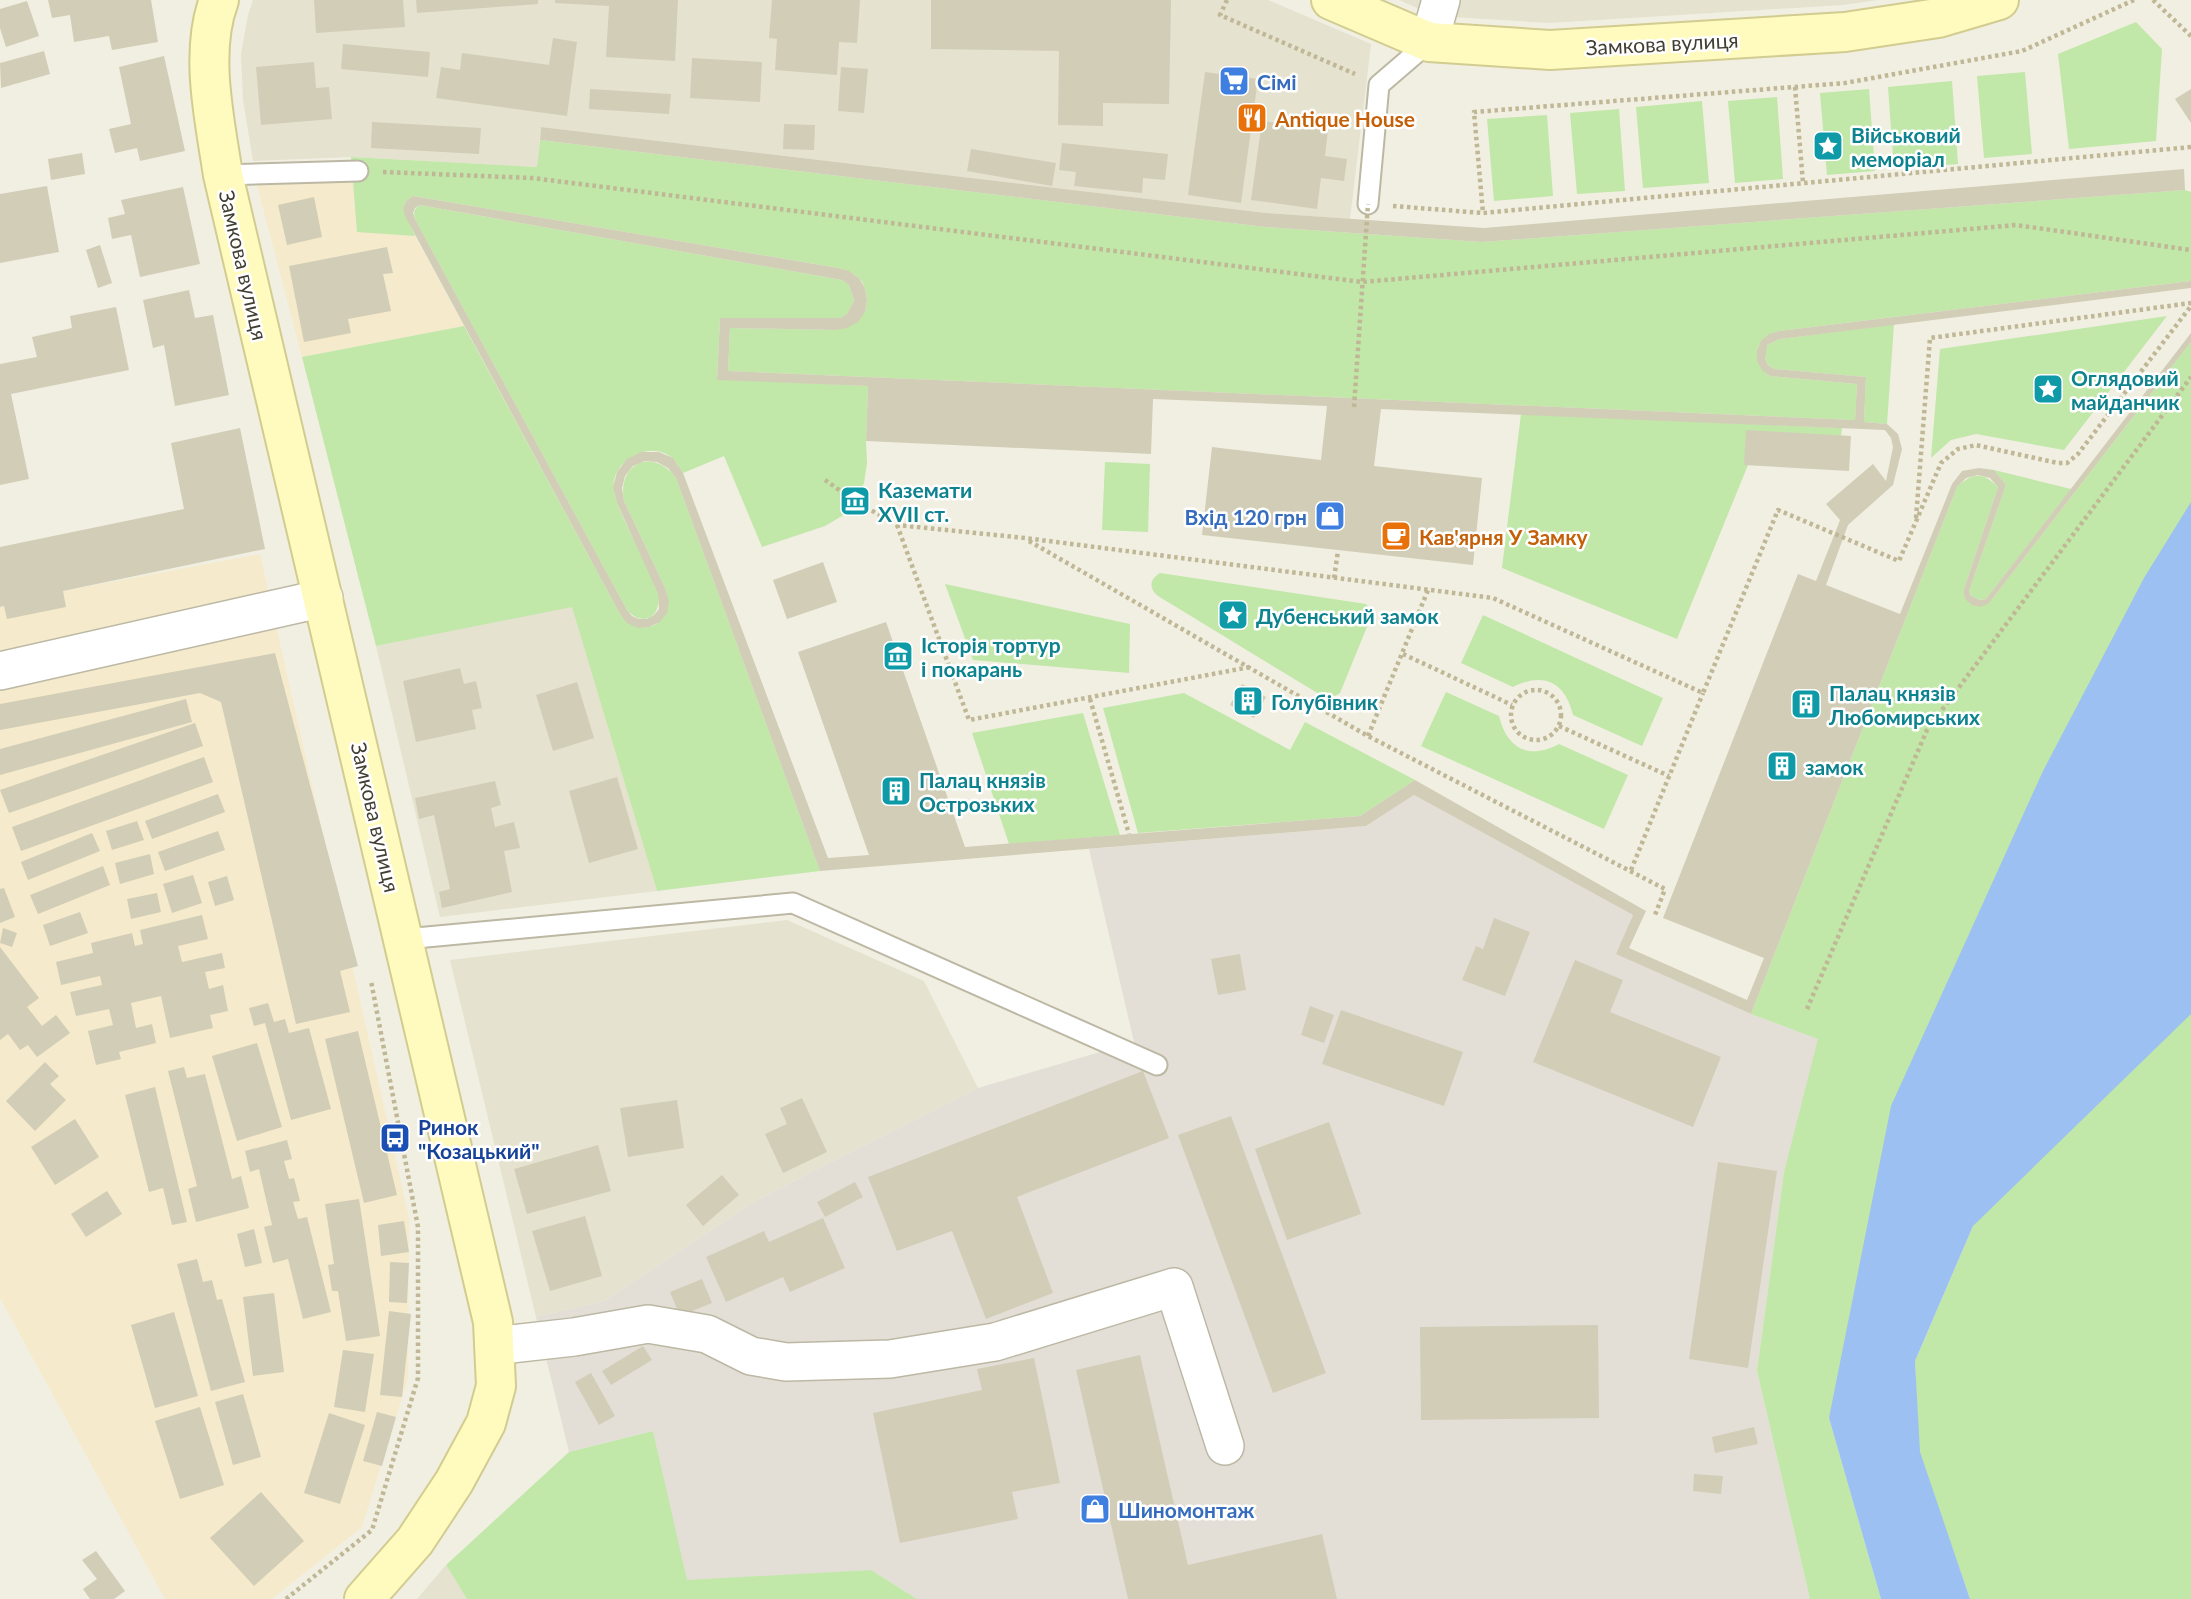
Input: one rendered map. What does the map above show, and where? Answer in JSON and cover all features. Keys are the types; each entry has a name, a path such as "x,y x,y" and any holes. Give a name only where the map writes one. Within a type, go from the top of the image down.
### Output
{"main road":[{"name":"Замкова вулиця","path":"1331,0 1429,42 1550,50 1846,32 1938,18 1999,0"},
{"name":"Замкова вулиця","path":"217,2 211,78 223,176 405,939 493,1322 496,1386 486,1423 454,1482 415,1541 364,1599"}],"street":[{"path":"1429,42 1441,0"},
{"path":"0,671 324,598"},
{"path":"494,1346 574,1337 648,1324 707,1334 751,1356 786,1362 890,1359 995,1342 1174,1287 1225,1446"}],"lane":[{"path":"1368,204 1379,85 1429,42"},
{"path":"223,176 358,171"},
{"path":"405,939 793,903 1157,1065"}],"path":[{"path":"1227,0 1220,15 1379,85"},
{"path":"1483,214 1474,113 1845,83 2022,51 2134,0"},
{"path":"2153,0 2191,36"},
{"path":"1795,87 1803,183"},
{"path":"1354,407 1368,204 1483,214 2191,147"},
{"path":"358,171 532,178 1362,282 2016,225 2191,250"},
{"path":"1915,522 1930,338 2191,305"},
{"path":"1631,870 1778,510 1899,561 1941,463 1958,449 1976,445 2067,463 2078,454 2191,305"},
{"path":"1807,1009 1927,730 2191,377"},
{"path":"825,480 897,525 1025,538 1493,598 1703,693"},
{"path":"897,525 970,720 1250,667"},
{"path":"1025,538 1368,736 1665,889 1655,915"},
{"path":"1334,578 1338,551"},
{"path":"1368,736 1427,590"},
{"path":"1403,654 1512,705"},
{"path":"1529,690 1541,690 1551,695 1559,704 1562,715 1559,726 1552,735 1542,740 1520,736 1513,727 1510,716 1512,705 1519,696 1529,690"},
{"path":"1090,699 1129,834"},
{"path":"1559,726 1669,776"},
{"path":"286,1599 372,1530 418,1378 418,1227 369,972"}],"shaded area":[{"path":"253,0 1268,0 1371,44 1350,219 1266,213 541,127 537,167 351,157 253,161 243,100 241,54"},
{"path":"1399,0 1878,0 1843,5 1550,23 1435,16"},
{"path":"353,182 357,231 415,236 464,326 302,357 257,185"},
{"name":"Ринок \"Козацький\"","path":"260,554 409,1218 408,1378 362,1527 272,1599 165,1599 0,1298 0,603"},
{"path":"572,606 657,891 440,917 376,646"},
{"path":"1414,795 1633,915 1617,954 1751,1014 1819,1039 1784,1172 1757,1371 1810,1599 917,1599 871,1570 686,1581 653,1431 569,1452 536,1317 604,1301 757,1200 978,1088 1134,1042 1089,849 1366,826"},
{"path":"787,920 924,981 978,1088 757,1200 604,1301 536,1317 450,960"},
{"path":"446,1565 467,1599 417,1599"}],"green space":[{"path":"2136,22 2162,49 2156,141 2069,149 2058,54"},
{"path":"2025,72 2032,154 1984,158 1977,76"},
{"path":"1952,81 1958,164 1894,169 1888,87"},
{"path":"1869,89 1875,171 1827,175 1820,93"},
{"path":"1777,97 1783,179 1735,183 1728,101"},
{"path":"1702,101 1709,183 1643,188 1636,107"},
{"path":"1619,109 1625,191 1577,194 1570,113"},
{"path":"1547,115 1553,196 1494,201 1487,119"},
{"path":"540,140 1265,227 1482,242 2185,190 2191,192 2191,281 1779,331 1764,339 1757,350 1757,357 1763,370 1770,376 1857,384 1855,420 728,371 730,328 835,330 865,312 866,295 863,283 853,274 838,268 413,196 406,201 403,208 415,236 357,232 351,157 537,167"},
{"path":"420,205 842,280 849,285 854,300 847,314 840,318 720,318 717,379 868,386 867,463 864,483 855,501 842,516 825,526 762,547 724,456 683,473 665,453 644,452 634,456 618,470 614,479 614,490 620,510 658,594 658,602 657,609 650,617 645,619 633,615 627,610 415,219 414,211"},
{"path":"2167,316 2064,450 1976,434 1951,440 1931,458 1940,349"},
{"path":"1894,324 1887,424 1864,422 1866,377 1774,369 1765,359 1767,345 1780,339"},
{"path":"464,326 620,614 638,626 655,625 666,612 668,602 666,590 624,501 623,488 631,469 648,462 657,463 676,478 820,871 657,891 572,607 376,646 302,357"},
{"path":"2191,342 2191,1599 1970,1599 1919,1452 1915,1361 1973,1226 2143,992 1829,1418 1881,1599 1810,1599 1757,1371 1784,1172 1818,1039 1751,1014 1957,487 1973,476 1983,476 1998,487 1963,592 1972,604 1985,605"},
{"path":"1521,414 1842,428 1837,465 1748,465 1677,639 1502,568"},
{"path":"1105,462 1150,464 1148,532 1102,530"},
{"path":"1994,470 2071,489 1986,599 1980,600 1971,596 1969,591 2006,485"},
{"path":"1160,573 1366,604 1371,610 1371,617 1340,693 1330,697 1319,694 1158,596 1152,584"},
{"path":"945,584 1130,624 1129,673 973,660"},
{"path":"1483,615 1663,698 1642,746 1573,715 1564,694 1551,683 1534,680 1513,687 1461,663"},
{"path":"1446,692 1499,716 1508,737 1521,748 1538,751 1559,744 1628,775 1604,829 1421,746"},
{"path":"1184,693 1290,750 1305,722 1415,780 1360,816 1138,833 1103,708"},
{"path":"1083,713 1120,835 1009,844 972,733"},
{"path":"653,1431 687,1580 871,1570 917,1599 467,1599 446,1565 569,1452"}],"water":[{"path":"2191,502 2191,1014 1973,1226 1915,1361 1920,1452 1970,1599 1881,1599 1829,1418 1891,1106 2043,771 2144,578"}],"building":[{"path":"48,0 151,0 158,42 112,50 109,36 74,42 70,15 52,18"},
{"path":"314,0 403,0 405,27 316,33"},
{"path":"416,0 538,0 538,4 417,13"},
{"path":"555,0 678,0 675,61 606,57 609,6 555,3"},
{"path":"772,0 860,0 857,43 839,42 837,75 775,70 777,39 769,38"},
{"path":"931,0 1171,0 1169,104 1103,103 1103,126 1058,125 1059,51 931,49"},
{"path":"27,1 39,36 6,47 0,28 0,9"},
{"path":"553,38 577,42 567,116 436,98 441,67 460,70 462,53 549,65"},
{"path":"343,44 430,52 428,77 341,69"},
{"path":"44,51 50,74 1,88 0,63"},
{"path":"164,56 185,151 140,161 137,148 115,153 109,129 131,124 119,67"},
{"path":"692,58 762,62 760,102 690,98"},
{"path":"314,62 316,88 329,87 332,119 261,125 256,67"},
{"path":"841,67 868,69 864,113 838,111"},
{"path":"1205,72 1258,79 1241,203 1188,195"},
{"path":"590,89 671,94 669,114 589,109"},
{"path":"2191,89 2191,123 2175,99"},
{"path":"1262,121 1328,130 1325,156 1347,159 1344,181 1321,178 1317,209 1251,200"},
{"path":"372,122 481,128 479,154 371,148"},
{"path":"784,124 815,125 814,150 783,149"},
{"path":"541,127 1266,213 1484,228 2184,169 2185,190 1482,242 1265,227 540,140"},
{"path":"1062,143 1168,154 1165,180 1143,178 1142,193 1074,186 1076,172 1059,170"},
{"path":"971,149 1056,163 1052,186 967,171"},
{"path":"82,153 85,174 51,180 48,159"},
{"path":"47,186 59,252 0,263 0,194"},
{"path":"183,187 200,264 140,277 131,235 112,239 108,218 125,214 121,200"},
{"path":"413,196 838,268 859,278 865,288 867,300 865,312 858,322 835,330 730,328 728,371 1855,420 1857,384 1770,376 1762,370 1757,361 1757,350 1761,341 1769,334 1779,331 2191,281 2191,288 1780,339 1767,345 1765,359 1774,369 1866,377 1864,422 1887,424 1898,434 1902,449 1893,485 1848,525 1826,585 1900,614 1952,484 1962,471 1979,468 1994,470 2006,485 1969,591 1971,596 1980,600 1986,599 2191,333 2191,342 1993,598 1980,607 1966,600 1963,592 1998,487 1990,478 1978,475 1966,478 1957,487 1751,1014 1616,954 1633,915 1414,795 1366,826 820,871 676,478 668,468 657,462 645,461 633,466 625,476 622,488 624,501 666,590 669,602 667,613 660,622 638,628 627,623 620,614 405,216 403,208 406,201","holes":["420,205 842,280 849,285 854,300 847,314 840,318 720,318 717,380 868,386 866,441 1151,454 1153,399 1327,406 1321,460 1212,447 1202,535 1473,565 1482,478 1374,466 1381,409 1885,430 1893,447 1886,481 1873,464 1826,504 1840,520 1835,533 1816,581 1798,574 1663,918 1764,958 1747,1000 1629,948 1646,911 1415,780 1360,816 965,847 886,622 798,652 869,855 828,858 683,473 673,458 659,452 641,452 627,459 617,472 613,487 617,503 658,594 659,609 647,619 639,619 627,610 413,213"]},
{"path":"314,197 322,237 287,245 278,205"},
{"path":"100,245 112,283 98,288 86,250"},
{"path":"387,247 393,273 383,274 391,311 348,319 351,333 304,342 289,266"},
{"path":"189,290 195,318 213,315 229,395 175,406 164,345 153,348 143,300"},
{"path":"116,307 129,370 11,394 29,479 0,485 0,364 37,357 32,337 72,328 70,316"},
{"path":"240,428 265,549 63,591 66,607 7,619 4,606 0,607 0,547 184,509 171,443"},
{"path":"1746,430 1851,436 1849,471 1744,465"},
{"path":"823,562 837,602 787,619 773,580"},
{"path":"275,653 358,966 340,971 350,1012 296,1024 221,702 200,693 0,730 0,704"},
{"path":"460,668 464,684 476,681 482,708 472,710 476,729 416,742 403,681"},
{"path":"577,682 594,738 553,751 536,695"},
{"name":"Голубівник","path":"1242,684 1266,697 1254,718 1230,705"},
{"path":"186,699 192,722 0,775 0,749"},
{"path":"195,723 203,746 9,813 0,790"},
{"path":"204,757 213,782 21,851 12,827"},
{"path":"617,777 638,849 589,863 569,791"},
{"path":"495,781 501,805 491,808 495,827 514,822 520,848 504,851 512,892 442,908 439,892 450,889 434,815 419,819 415,798"},
{"path":"218,794 225,812 152,839 145,821"},
{"path":"137,821 144,840 112,850 106,831"},
{"path":"218,831 225,850 165,871 158,852"},
{"path":"92,833 100,851 28,880 21,862"},
{"path":"150,854 154,874 120,884 115,863"},
{"path":"103,866 110,885 38,914 30,895"},
{"path":"193,875 202,903 172,913 163,884"},
{"path":"227,876 234,900 215,906 208,882"},
{"path":"4,888 15,917 0,923 0,889"},
{"path":"157,893 161,912 131,919 127,899"},
{"path":"80,912 88,933 50,946 43,925"},
{"path":"202,915 208,939 178,946 182,962 222,953 225,968 205,972 209,989 223,985 228,1011 210,1015 213,1028 170,1038 161,996 131,1003 136,1028 152,1024 156,1043 119,1052 121,1059 96,1065 88,1031 113,1025 109,1009 76,1016 70,992 102,985 100,976 61,985 56,962 93,953 91,943 132,933 135,946 143,944 140,930"},
{"path":"1494,918 1530,932 1505,996 1462,980 1476,946 1483,949"},
{"path":"3,928 17,933 12,947 0,943"},
{"path":"0,947 39,998 27,1007 42,1026 56,1015 70,1033 37,1057 28,1045 20,1050 8,1034 0,1040"},
{"path":"1240,954 1246,990 1218,995 1211,959"},
{"path":"1575,960 1623,980 1610,1012 1721,1057 1693,1127 1533,1062"},
{"path":"268,1003 274,1022 285,1019 289,1033 309,1028 331,1109 291,1120 265,1023 254,1026 249,1008"},
{"path":"1310,1006 1334,1015 1324,1043 1301,1035"},
{"path":"1341,1010 1463,1052 1444,1106 1322,1064"},
{"path":"358,1031 397,1195 364,1203 325,1039"},
{"path":"257,1043 282,1127 237,1141 212,1056"},
{"path":"45,1062 59,1076 50,1084 66,1100 35,1131 6,1101"},
{"path":"184,1067 187,1078 205,1074 232,1179 241,1176 249,1208 196,1222 188,1189 197,1186 168,1071"},
{"path":"1143,1071 1169,1138 1017,1197 1053,1293 986,1319 952,1231 897,1251 868,1177"},
{"path":"155,1087 187,1222 172,1225 163,1188 149,1192 125,1095"},
{"path":"802,1098 827,1152 783,1173 765,1134 787,1124 780,1108"},
{"path":"677,1100 684,1148 628,1157 620,1108"},
{"path":"1231,1116 1326,1373 1273,1393 1178,1135"},
{"path":"75,1119 99,1157 55,1185 31,1147"},
{"path":"1329,1122 1361,1214 1287,1240 1255,1149"},
{"path":"287,1140 292,1159 284,1161 289,1179 294,1178 300,1201 293,1202 298,1219 307,1217 331,1312 303,1319 288,1259 273,1263 264,1227 272,1225 259,1169 250,1172 245,1151"},
{"path":"598,1145 611,1191 527,1214 514,1169"},
{"path":"1718,1162 1777,1171 1748,1368 1689,1359"},
{"path":"722,1175 739,1195 703,1226 686,1205"},
{"path":"855,1182 863,1197 825,1217 817,1202"},
{"path":"107,1191 122,1214 86,1237 71,1214"},
{"path":"359,1199 380,1336 346,1341 338,1291 332,1291 328,1265 334,1264 325,1204"},
{"path":"585,1216 602,1276 550,1291 532,1231"},
{"path":"823,1218 845,1268 790,1292 783,1277 726,1302 706,1257 764,1231 769,1242"},
{"path":"404,1221 409,1252 381,1256 378,1225"},
{"path":"254,1229 262,1263 245,1267 237,1234"},
{"path":"197,1259 203,1282 212,1280 217,1300 222,1299 245,1382 211,1391 177,1264"},
{"path":"390,1262 409,1263 407,1303 389,1302"},
{"path":"702,1279 712,1303 680,1316 670,1292"},
{"path":"274,1293 284,1372 253,1376 243,1297"},
{"path":"389,1311 411,1314 402,1397 380,1395"},
{"path":"174,1312 198,1396 155,1408 131,1325"},
{"path":"1598,1325 1599,1418 1421,1420 1420,1327"},
{"path":"643,1346 652,1360 611,1385 602,1371"},
{"path":"343,1350 374,1354 365,1412 334,1407"},
{"path":"1140,1355 1188,1565 1322,1534 1337,1599 1128,1599 1076,1370"},
{"path":"1034,1358 1060,1483 1012,1492 1018,1519 900,1543 873,1413 982,1390 977,1369"},
{"path":"591,1373 615,1416 599,1425 575,1382"},
{"path":"243,1394 261,1457 233,1465 215,1402"},
{"path":"200,1407 224,1485 180,1499 155,1421"},
{"path":"377,1412 396,1417 382,1466 363,1461"},
{"path":"329,1413 365,1425 340,1504 304,1493"},
{"path":"1754,1427 1758,1444 1715,1453 1712,1437"},
{"path":"1694,1474 1723,1476 1721,1494 1693,1491"},
{"path":"261,1492 304,1541 254,1586 210,1538"},
{"path":"96,1551 125,1591 114,1599 90,1599 83,1589 97,1579 82,1560"}],"place":[{"name":"Сімі","path":"1234,81"},
{"name":"Antique House","path":"1252,118"},
{"name":"Військовий меморіал","path":"1828,146"},
{"name":"Оглядовий майданчик","path":"2048,389"},
{"name":"Каземати XVII ст.","path":"855,501"},
{"name":"Вхід 120 грн","path":"1330,516"},
{"name":"Кав'ярня У Замку","path":"1396,536"},
{"name":"Дубенський замок","path":"1233,615"},
{"name":"Історія тортур і покарань","path":"898,656"},
{"name":"Голубівник","path":"1248,701"},
{"name":"Палац князів Любомирських","path":"1806,704"},
{"name":"замок","path":"1782,766"},
{"name":"Палац князів Острозьких","path":"896,791"},
{"name":"Ринок \"Козацький\"","path":"395,1138"},
{"name":"Шиномонтаж","path":"1095,1509"}]}
